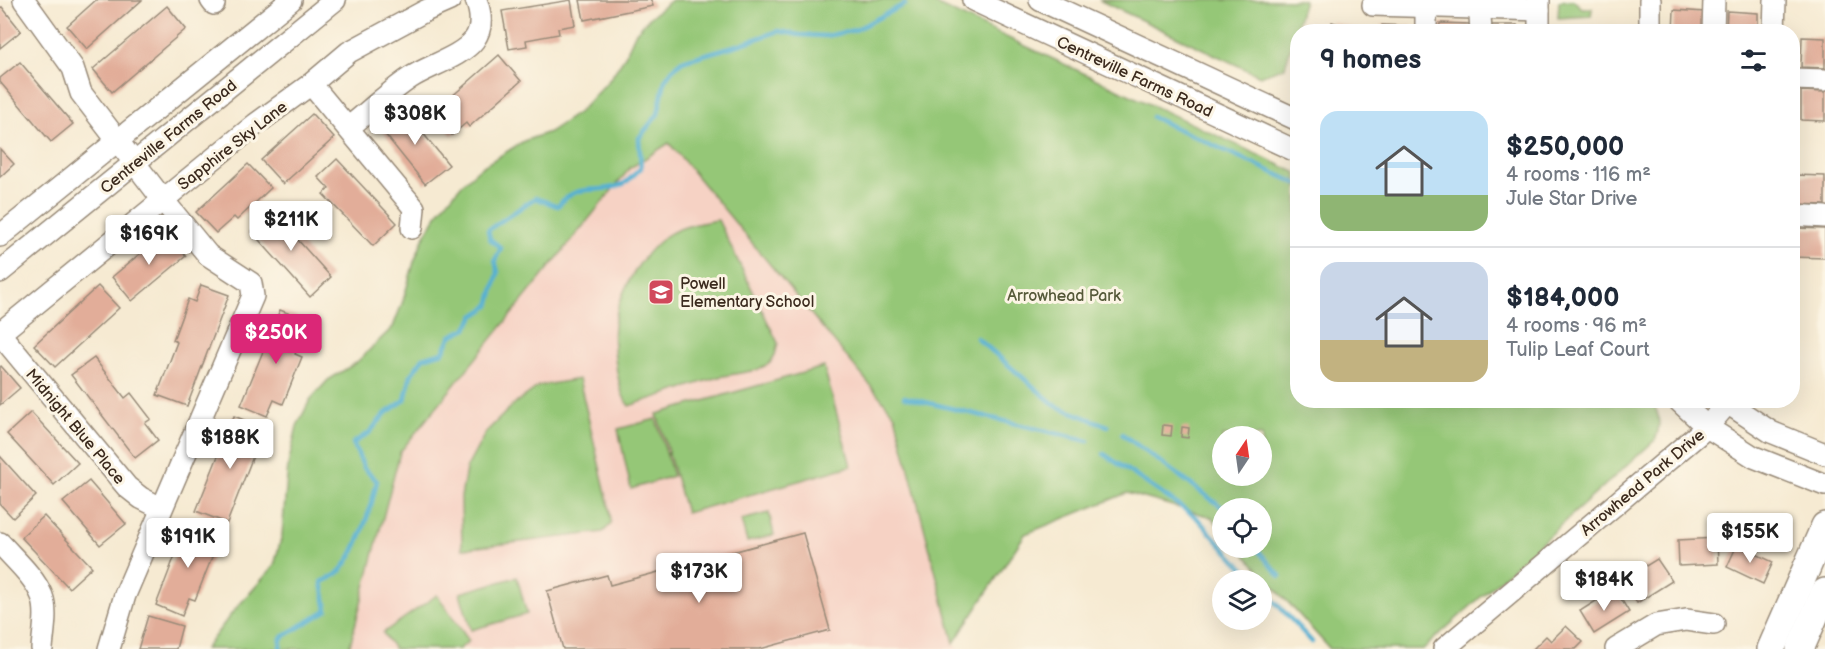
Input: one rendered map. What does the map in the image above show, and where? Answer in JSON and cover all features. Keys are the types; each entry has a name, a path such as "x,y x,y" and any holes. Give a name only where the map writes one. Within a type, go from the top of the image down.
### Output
{"main road":[{"path":"1772,649 1825,526"},
{"path":"1800,649 1825,592"}],"street":[{"path":"24,0 73,68 81,93 163,200 208,255 251,283 253,296 125,595 109,649"},
{"name":"Centreville Farms Road","path":"0,236 291,0"},
{"name":"Centreville Farms Road","path":"0,272 335,0"},
{"name":"Sapphire Sky Lane","path":"0,333 256,124 311,84 349,52 450,0"},
{"path":"348,128 410,78 473,42 480,27 481,16 476,0"},
{"name":"Centreville Farms Road","path":"973,0 1290,148"},
{"name":"Centreville Farms Road","path":"1040,0 1290,116"},
{"path":"1650,0 1650,24"},
{"path":"1713,24 1714,0"},
{"path":"1774,24 1775,0"},
{"path":"1479,4 1480,24"},
{"path":"1373,6 1539,5 1539,24"},
{"path":"1426,6 1426,24"},
{"path":"1800,79 1825,80"},
{"path":"311,84 414,208 412,228"},
{"path":"1800,215 1825,217"},
{"name":"Midnight Blue Place","path":"0,333 127,487 141,498 161,508"},
{"path":"1687,408 1707,427 1754,457 1825,485"},
{"name":"Arrowhead Park Drive","path":"1443,649 1707,427 1721,408"},
{"path":"1734,408 1771,432 1825,454"},
{"path":"0,543 34,581 42,596 44,609 42,649"},
{"path":"1616,649 1656,625 1686,620 1714,624"}],"shaded area":[{"name":"Powell Elementary School","path":"669,143 895,415 953,642 959,649 349,649 400,452 630,168"}],"green space":[{"name":"Arrowhead Park","path":"672,0 927,0 1290,170 1290,408 1655,408 1659,420 1655,440 1423,649 1330,649 1272,585 1272,570 1259,570 1248,558 1272,558 1272,498 1212,498 1212,518 1127,493 1025,534 954,643 895,415 669,143 630,168 400,452 349,649 205,649 232,613 274,566 282,535 288,465 297,426 310,400 328,380 356,363 393,327 423,239 440,210 462,184 480,168 524,141 549,132 579,112 610,79 624,58 636,32 650,17"},
{"path":"1099,0 1304,0 1297,24 1290,24 1290,49 1285,67 1260,76"},
{"path":"1573,0 1582,8 1592,8 1591,16 1558,18 1559,1"},
{"path":"718,220 778,343 775,355 770,363 757,370 718,377 629,406 620,386 613,337 616,314 625,288 639,264 666,236 685,227"},
{"path":"824,367 851,466 686,513 657,414"},
{"path":"579,379 610,510 611,524 603,532 462,549 461,497 466,469 486,432 513,405 539,386"},
{"path":"656,419 673,476 631,489 618,429"},
{"path":"769,513 774,535 747,542 741,520"},
{"path":"517,577 527,614 471,630 460,593"},
{"path":"437,595 469,641 459,649 394,649 383,633"}],"building":[{"path":"96,0 142,0 87,49 67,26"},
{"path":"571,0 575,25 558,28 559,34 526,40 527,46 509,49 502,11"},
{"path":"580,0 651,0 653,6 584,20"},
{"path":"167,6 186,29 112,92 93,69"},
{"path":"2,7 21,31 0,48 0,9"},
{"path":"1674,10 1705,12 1704,24 1673,24"},
{"path":"1727,11 1758,13 1758,24 1726,24"},
{"path":"1802,37 1825,38 1825,68 1801,67"},
{"path":"499,55 521,81 469,127 466,123 452,135 433,113"},
{"path":"20,62 73,124 51,142 0,82 0,78"},
{"path":"1801,91 1825,92 1825,121 1801,120"},
{"path":"410,106 418,117 413,121 449,165 425,184 381,129"},
{"path":"312,114 334,138 283,184 261,160"},
{"path":"0,149 14,164 0,177"},
{"path":"337,159 397,223 373,246 323,194 329,189 318,177"},
{"path":"248,164 271,188 237,220 234,217 216,233 196,212"},
{"path":"1800,175 1825,176 1825,205 1800,204"},
{"path":"274,211 287,225 293,220 304,232 297,239 331,277 310,297 251,231"},
{"path":"1800,228 1825,229 1825,258 1800,257"},
{"path":"166,232 186,256 132,301 112,277"},
{"path":"201,285 229,295 187,406 157,395 177,342 173,340 188,299 195,302"},
{"path":"98,286 119,308 55,367 34,345"},
{"path":"280,310 308,321 295,354 302,357 283,404 274,400 267,416 241,405"},
{"path":"94,358 125,398 131,393 151,419 145,423 158,440 135,458 71,375"},
{"path":"0,367 20,388 0,405"},
{"path":"31,412 78,463 54,485 7,434"},
{"path":"234,416 264,428 227,523 196,511"},
{"path":"1163,425 1172,426 1171,436 1162,435"},
{"path":"1182,427 1189,428 1188,438 1181,437"},
{"path":"0,456 36,496 13,518 0,504"},
{"path":"89,481 126,524 100,545 63,502"},
{"path":"44,516 92,567 69,588 21,537"},
{"path":"187,524 220,537 195,600 189,598 182,616 156,605"},
{"path":"803,533 830,630 760,649 563,649 547,591 607,575 610,585"},
{"path":"1717,538 1718,564 1679,566 1678,540"},
{"path":"1737,545 1773,562 1763,584 1727,567"},
{"path":"1657,559 1672,581 1637,603 1623,580"},
{"path":"1615,589 1629,612 1594,634 1580,611"},
{"path":"148,616 182,626 176,649 138,649"},
{"path":"1566,626 1583,642 1576,649 1533,649 1546,636 1551,641"}],"waterway":[{"path":"280,649 281,638 327,610 322,582 336,574 345,565 363,530 377,481 364,468 353,443 369,433 386,413 405,400 411,375 423,358 443,352 451,336 467,328 474,316 489,306 498,273 495,260 501,248 490,239 488,230 535,198 558,206 573,193 605,189 628,181 641,168 639,138 658,114 665,80 682,61 779,31 799,35 826,36 855,30 905,4"},
{"path":"1152,117 1290,180"},
{"path":"977,338 1056,406 1108,426"},
{"path":"904,397 1088,441"},
{"path":"1122,434 1212,500"},
{"path":"1104,454 1197,518 1212,535"},
{"path":"1234,558 1245,570"},
{"path":"1265,558 1280,576"},
{"path":"1272,599 1312,642"}],"place":[{"name":"Powell Elementary School","path":"661,292"}]}
